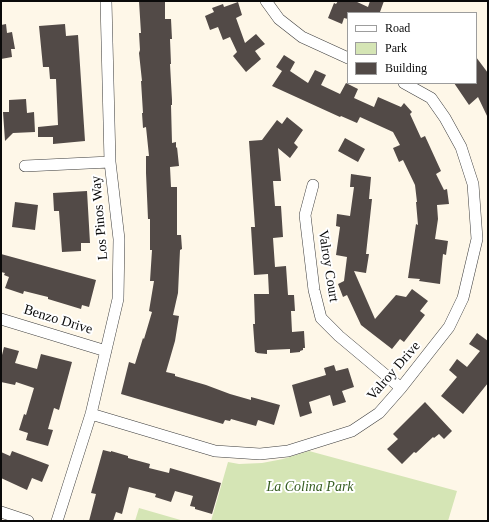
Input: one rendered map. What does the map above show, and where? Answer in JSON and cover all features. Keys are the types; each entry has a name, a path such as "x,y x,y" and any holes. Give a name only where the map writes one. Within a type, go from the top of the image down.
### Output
{"street":[{"name":"Los Pinos Way","path":"57,521 91,414 118,299 119,246 110,162 106,1"},
{"path":"266,1 279,19 302,37 347,58"},
{"name":"Valroy Drive","path":"91,414 215,451 260,454 288,451 352,432 379,413 450,327 463,298 482,240 473,184 461,147 445,118 430,98 406,84"},
{"path":"25,166 110,162"},
{"name":"Valroy Court","path":"313,185 305,215 314,290 321,318 339,336 401,388"},
{"name":"Benzo Drive","path":"1,319 106,351"},
{"path":"1,512 28,521"}],"green space":[{"name":"La Colina Park","path":"309,451 457,491 448,521 211,521 228,462 239,464 262,463 283,459"},
{"path":"139,508 184,521 135,521"}],"building":[{"path":"139,1 165,1 165,19 171,19 172,39 170,39 170,64 172,143 176,142 179,166 170,167 171,187 177,187 177,235 181,235 182,249 180,250 178,293 173,315 179,316 175,341 166,372 230,394 251,400 251,397 280,405 274,425 258,420 256,426 231,419 230,421 225,420 223,424 121,394 129,362 135,364 152,312 149,311 154,281 150,281 152,250 150,250 150,219 148,219 146,173 146,156 149,156 146,127 143,128 142,113 142,81 139,53 139,33 141,33"},
{"path":"338,1 355,1 368,7 370,1 384,1 380,12 347,12 347,19 344,18 342,24 328,18 334,3 336,4"},
{"path":"238,2 242,15 236,18 245,43 256,34 265,44 255,51 261,59 246,72 233,56 237,52 230,37 223,40 218,27 210,30 205,16 214,12 212,8 223,4 224,7"},
{"path":"6,24 7,33 12,32 15,49 11,49 12,57 1,59 1,25"},
{"path":"65,24 66,36 78,35 85,141 53,144 53,137 38,137 38,127 58,125 56,79 50,79 49,67 43,67 39,26"},
{"path":"284,55 295,62 290,71 308,83 315,70 326,75 321,85 340,94 346,83 358,89 354,98 374,107 378,97 401,107 404,103 412,112 410,114 421,138 425,136 441,171 436,174 444,190 447,189 449,204 437,205 438,219 435,239 448,241 446,255 443,254 440,284 419,281 420,279 408,278 416,224 418,225 417,202 415,185 403,160 399,162 393,148 400,145 393,132 360,117 357,123 341,116 340,117 272,86 282,71 276,67"},
{"path":"477,58 488,73 488,118 478,97 469,105 455,84 477,84"},
{"path":"26,99 27,113 34,112 35,132 13,133 5,141 3,112 9,112 9,100"},
{"path":"287,117 303,130 294,143 298,147 290,158 278,148 281,181 273,181 275,206 281,206 283,237 273,238 275,267 286,266 288,295 294,295 295,311 291,311 292,332 304,331 305,348 303,348 300,352 290,353 290,349 267,350 267,354 256,353 253,324 255,324 254,294 269,294 268,274 254,275 251,227 255,227 249,141 262,140 277,120 282,124"},
{"path":"345,138 365,149 358,162 338,151"},
{"path":"351,174 371,177 369,199 372,199 366,254 369,254 366,273 354,271 375,319 396,295 406,297 412,289 428,301 420,311 425,315 404,342 400,339 392,349 361,325 347,295 343,297 338,284 344,281 347,257 336,255 340,227 336,226 337,214 350,216 354,187 350,187"},
{"path":"87,191 90,243 81,243 81,251 62,252 59,211 54,211 53,193"},
{"path":"15,202 38,205 35,230 12,227"},
{"path":"1,254 96,280 89,307 82,305 81,309 48,299 48,297 24,291 23,294 5,288 9,277 4,275 5,273 1,272"},
{"path":"477,333 488,341 488,383 463,414 441,396 457,377 449,370 457,359 467,367 480,351 469,344"},
{"path":"4,347 19,351 15,363 37,369 41,354 72,362 59,410 54,408 48,429 53,430 48,446 26,440 28,433 19,430 24,414 26,415 34,388 16,382 15,385 1,382 1,359"},
{"path":"334,365 336,371 348,368 354,387 342,391 346,402 333,406 330,395 309,402 312,413 300,417 292,385 326,375 324,368"},
{"path":"425,402 452,431 444,439 439,434 434,438 433,437 402,464 387,449 398,439 393,434"},
{"path":"103,450 128,456 128,458 150,464 149,468 169,473 170,468 221,483 212,514 190,506 193,496 175,491 171,502 155,497 156,494 129,487 122,514 116,512 113,521 89,521 96,494 91,493"},
{"path":"12,451 49,465 42,482 32,478 27,490 1,478 1,452 10,456"}]}
